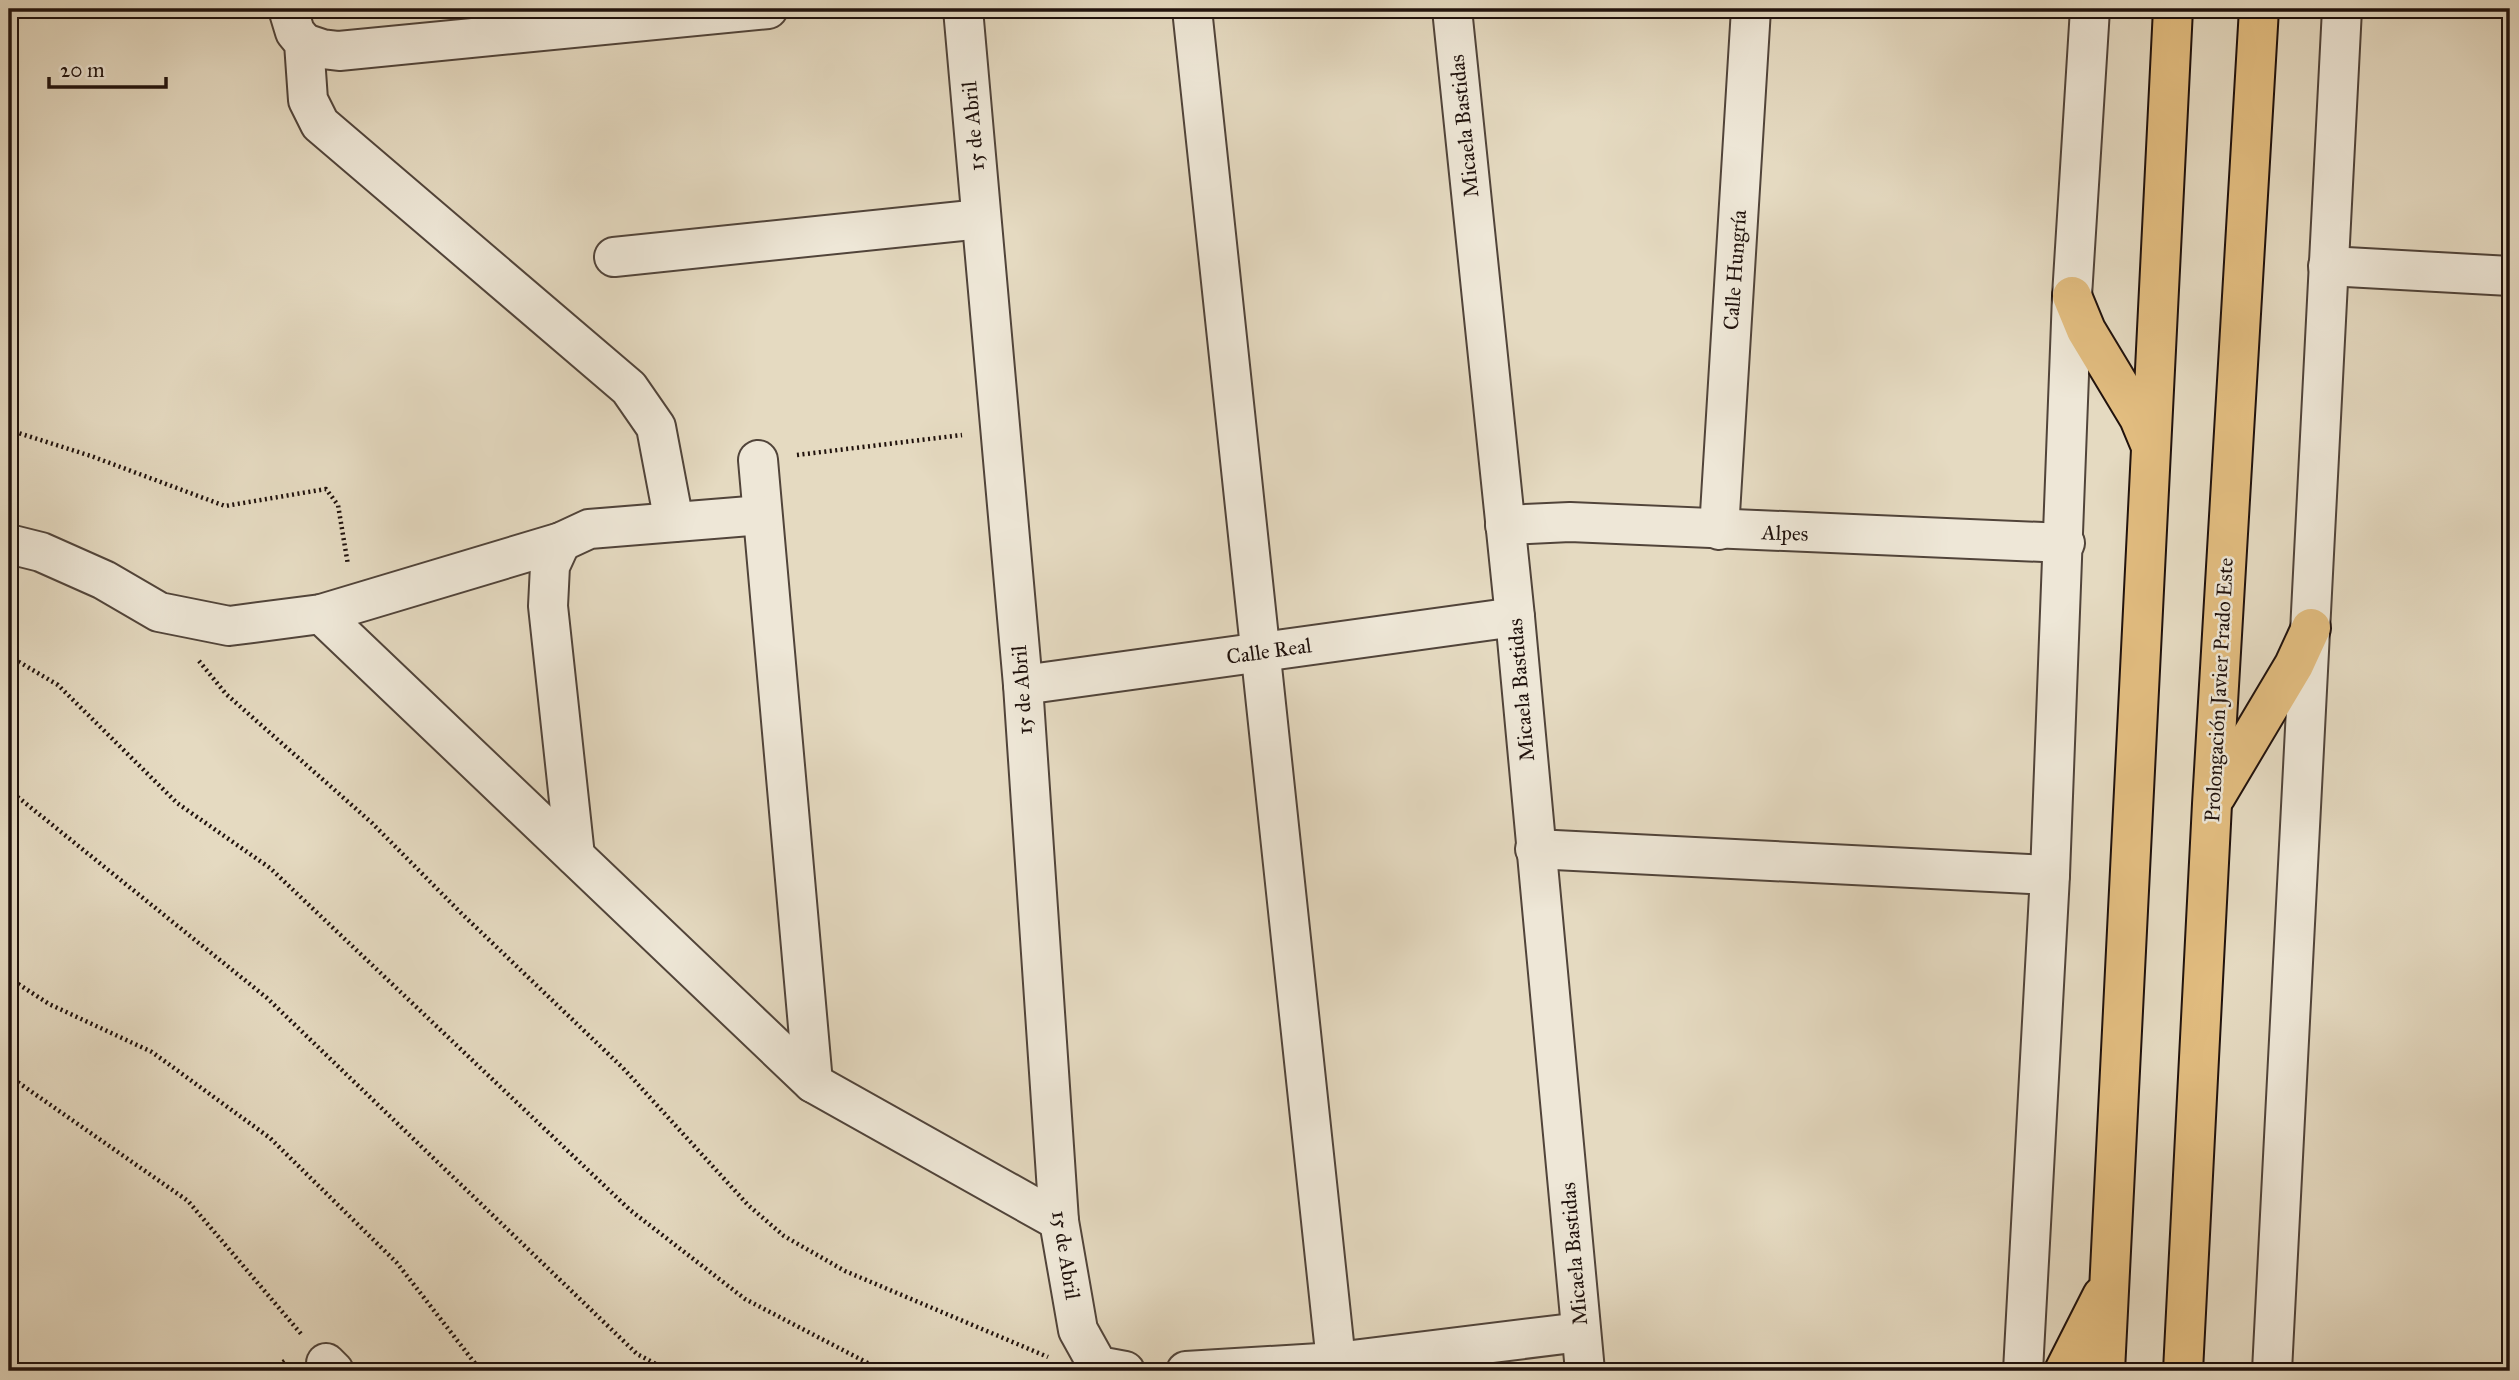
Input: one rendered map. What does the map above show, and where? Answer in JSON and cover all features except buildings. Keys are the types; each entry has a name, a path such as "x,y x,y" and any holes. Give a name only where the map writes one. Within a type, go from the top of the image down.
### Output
{"main road":[{"path":"2105,1371 2173,9"},
{"name":"Prolongación Javier Prado Este","path":"2183,1371 2212,804 2259,9"},
{"path":"2073,296 2086,330 2139,418 2150,445"},
{"path":"2212,804 2294,666 2311,628"},
{"path":"2064,1371 2110,1279"}],"street":[{"path":"288,9 295,32 304,43 339,51 768,9"},
{"name":"15 de Abril","path":"963,9 1023,685 1059,1221 1078,1330 1111,1369"},
{"path":"1192,9 1336,1366"},
{"name":"Micaela Bastidas","path":"1452,9 1515,617 1585,1371"},
{"name":"Calle Hungría","path":"1719,530 1751,9"},
{"path":"2023,1371 2050,875 2073,296 2090,9"},
{"path":"2272,1371 2342,9"},
{"path":"304,43 308,100 320,124 629,388 656,427 674,522"},
{"path":"614,257 981,219"},
{"path":"2328,266 2510,275"},
{"path":"758,460 813,1083"},
{"path":"9,544 41,552 104,580 159,612 229,626 337,609 561,542 589,529 762,515"},
{"name":"Alpes","path":"1505,525 1570,522 2064,543"},
{"path":"561,542 550,566 548,606 575,856"},
{"path":"337,609 575,856 813,1083 1059,1221"},
{"name":"Calle Real","path":"1023,685 1515,617"},
{"path":"1535,849 2050,875"},
{"path":"1186,1371 1336,1366 1581,1332"}],"path":[{"path":"9,430 91,456 225,506 326,489 338,505 337,609"},
{"path":"758,460 1000,430"},
{"path":"159,612 226,694 372,823 461,913 623,1068 748,1205 784,1236 845,1271 1067,1366 1111,1369"},
{"path":"9,656 58,685 177,803 270,868 630,1210 745,1299 883,1371"},
{"path":"9,790 267,998 637,1354 670,1371"},
{"path":"9,978 49,1004 152,1052 270,1138 397,1263 481,1371"},
{"path":"9,1076 188,1201 330,1367"}]}
